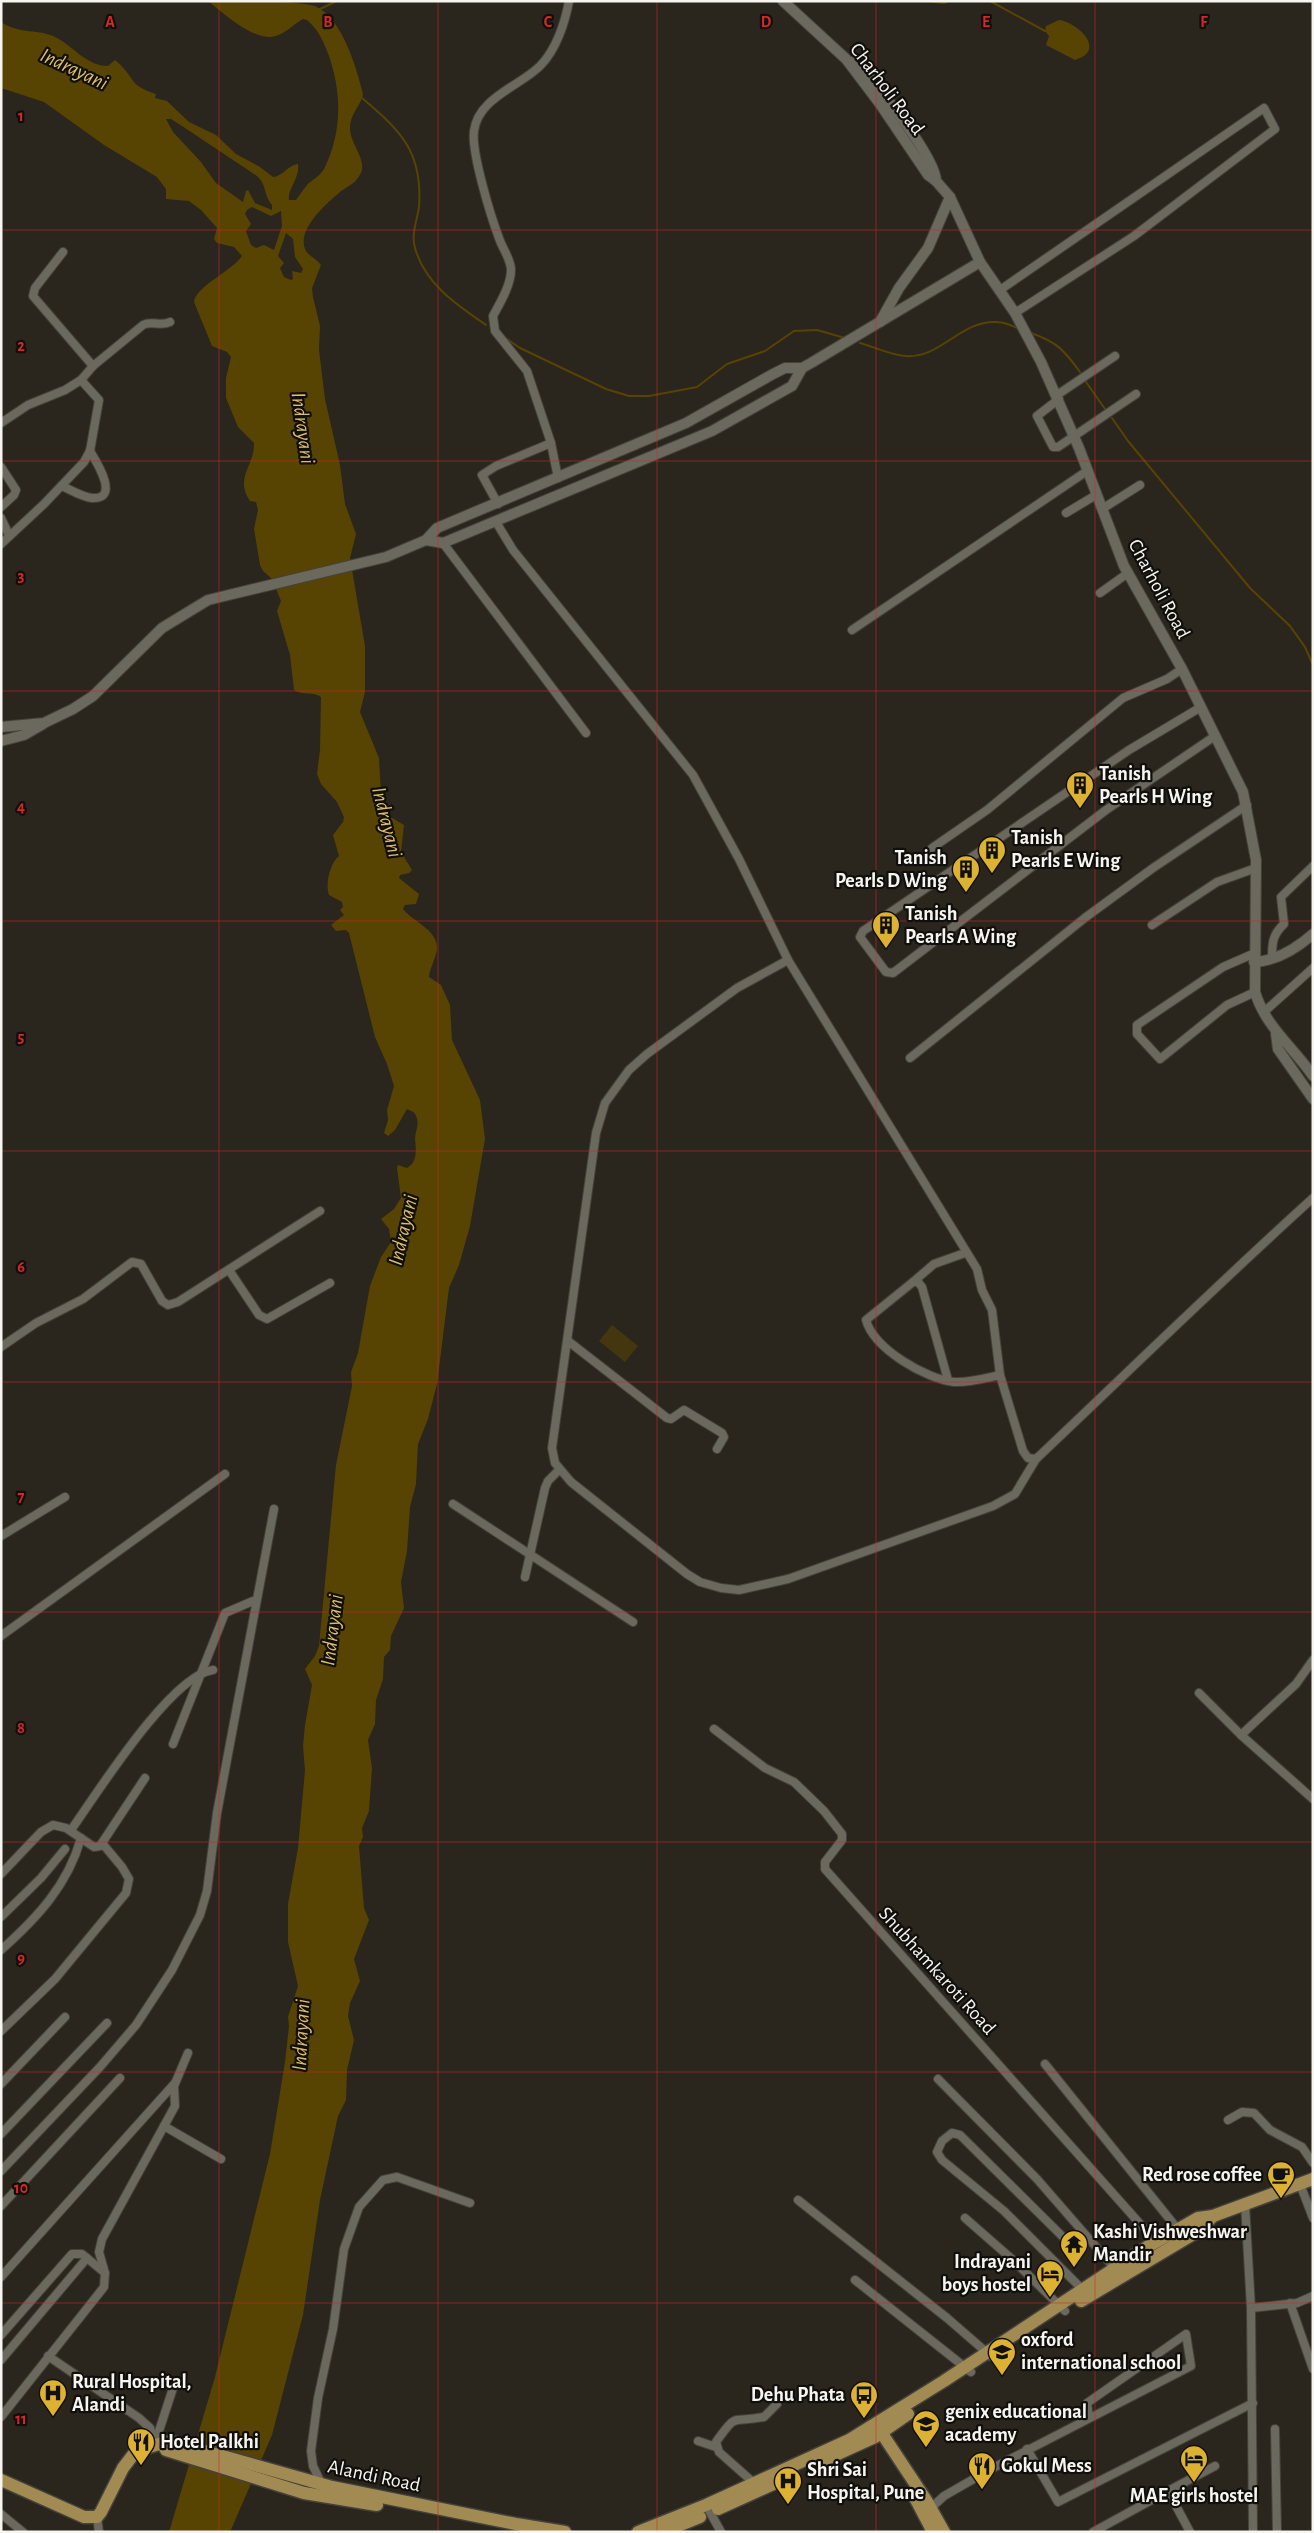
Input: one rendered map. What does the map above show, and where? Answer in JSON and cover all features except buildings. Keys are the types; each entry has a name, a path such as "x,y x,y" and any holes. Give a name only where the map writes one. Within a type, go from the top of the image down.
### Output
{"main road":[{"path":"638,2532 659,2529 708,2509 876,2430 1085,2293 1181,2234 1198,2218 1213,2216 1313,2179"},
{"path":"708,2509 754,2483 876,2430"},
{"path":"876,2430 931,2508 944,2532"},
{"path":"876,2430 933,2532"},
{"path":"1,2480 84,2517 97,2517 129,2459 136,2451 165,2446"},
{"name":"Alandi Road","path":"165,2446 306,2479 352,2496"},
{"name":"Alandi Road","path":"165,2446 304,2493 352,2496 511,2528 565,2532"}],"street":[{"path":"558,478 551,443 527,371 495,331 493,324 493,316 511,271 510,263 499,239 487,203 474,132 478,119 487,107 544,61 564,24 569,1"},
{"name":"Charholi Road","path":"783,1 812,23"},
{"name":"Charholi Road","path":"793,1 858,74 928,175 950,197 980,262 1022,325 1058,397 1128,573 1182,669 1243,792 1247,805 1256,868 1255,992 1276,1034 1296,1052 1313,1076"},
{"path":"1000,290 1264,108 1275,129 1134,236 1015,313"},
{"path":"880,322 899,288 928,248 950,197"},
{"path":"63,252 35,288 33,296 93,366"},
{"path":"426,540 443,543 712,431 792,386 802,368 980,262"},
{"path":"1,423 28,405 65,390 81,380 93,366 143,325 148,323 159,325 170,322"},
{"path":"1115,356 1039,412 1038,420 1053,447 1074,436 1136,394"},
{"path":"1,741 24,735 44,723 73,710 94,696 162,628 208,600 386,557 426,540 437,528 498,504 686,422 785,368 802,368"},
{"path":"62,486 94,498 105,490 105,482 90,451 92,426 99,400 81,380"},
{"path":"498,504 482,476 496,466 551,443"},
{"path":"1,544 62,486 90,451"},
{"path":"1,467 16,490 14,495 1,507"},
{"path":"852,630 1087,471"},
{"path":"1102,509 1140,485"},
{"path":"1066,513 1096,495"},
{"path":"1,518 9,535"},
{"path":"496,522 513,550 693,776 739,859 788,960 977,1269 982,1290 992,1310 1000,1375 1023,1451 1028,1458 1036,1459"},
{"path":"443,543 586,733"},
{"path":"1100,593 1128,573"},
{"path":"932,848 987,810 1123,698 1167,679 1182,669"},
{"path":"1201,707 1176,724 1129,750 863,931 860,938 886,972 893,972 1106,810 1215,736"},
{"path":"1,727 44,723"},
{"path":"910,1058 1086,917 1153,868 1247,805"},
{"path":"1272,959 1273,940 1277,930 1284,924 1281,897 1313,866"},
{"path":"1152,925 1217,882 1256,868"},
{"path":"1255,992 1227,1005 1160,1059 1137,1034 1137,1025 1224,967 1254,957 1272,959 1290,951 1313,934"},
{"path":"788,960 737,988 647,1054 629,1070 605,1103 596,1133 552,1448 555,1463 571,1482 687,1574 710,1586 739,1590 788,1579 993,1506 1015,1494 1036,1459 1252,1252 1313,1198"},
{"path":"1264,1012 1313,968"},
{"name":"Charholi Road","path":"1276,1034 1278,1049 1313,1099"},
{"path":"1,1347 28,1328 83,1299 132,1262 141,1264 156,1296 168,1305 178,1302 320,1211"},
{"path":"966,1253 934,1264 866,1320 867,1325 878,1339 898,1358 916,1368 948,1380 963,1382 1000,1375"},
{"path":"229,1270 259,1315 267,1319 330,1283"},
{"path":"913,1282 918,1282 922,1287 948,1380"},
{"path":"568,1342 667,1418 671,1419 684,1410 722,1433 724,1437 717,1449"},
{"path":"525,1577 532,1554 545,1488 553,1475 560,1470"},
{"path":"1,1636 226,1474"},
{"path":"1,1536 65,1496"},
{"path":"453,1504 633,1622"},
{"path":"1,2171 100,2067 136,2025 172,1970 200,1915 207,1891 217,1813 274,1509"},
{"path":"173,1744 225,1613 253,1601 256,1602"},
{"path":"1241,1735 1296,1684 1313,1660"},
{"path":"71,1830 162,1706 182,1686 200,1674 212,1670"},
{"path":"1199,1693 1241,1735 1313,1799"},
{"name":"Shubhamkaroti Road","path":"714,1729 765,1768 794,1782 824,1811 842,1834 838,1848 825,1862 824,1869 1160,2247"},
{"path":"1,1874 47,1828 59,1825 71,1830 94,1847 102,1843 145,1778"},
{"path":"1,1950 62,1886 76,1858 82,1838"},
{"path":"1,2031 55,1979 126,1893 129,1879 122,1867 102,1843"},
{"path":"1,1917 41,1878 65,1849"},
{"path":"1,2084 65,2018"},
{"path":"1,2134 107,2023"},
{"path":"1,2277 175,2083 188,2053"},
{"path":"1045,2064 1181,2234"},
{"path":"1,2206 120,2078"},
{"path":"938,2080 1037,2179 1118,2273"},
{"path":"1,2416 48,2356 99,2296 104,2287 105,2273 99,2252 102,2240 175,2106 175,2083"},
{"path":"1228,2120 1242,2112 1254,2113 1270,2130 1302,2147 1313,2163"},
{"path":"164,2126 221,2159"},
{"path":"1063,2237 960,2136 952,2134 942,2141 937,2152 946,2164 1004,2211 1085,2293"},
{"path":"322,2485 313,2466 311,2451 318,2398 333,2329 344,2249 359,2208 377,2185 390,2177 397,2177 470,2203"},
{"path":"1300,2184 1313,2218"},
{"path":"798,2200 990,2355"},
{"path":"1245,2204 1251,2308 1253,2532"},
{"path":"965,2218 1063,2308"},
{"path":"1,2335 72,2254 78,2252 105,2273"},
{"path":"1,2360 87,2258"},
{"path":"855,2280 969,2369"},
{"path":"1251,2308 1290,2304 1313,2296"},
{"path":"1290,2304 1313,2369"},
{"path":"931,2508 944,2496 1027,2449 1089,2418 1191,2366 1186,2334 1087,2404 1089,2418"},
{"path":"48,2356 138,2418 150,2428 165,2446"},
{"path":"165,2446 158,2434 176,2382"},
{"path":"1027,2449 1058,2502 1253,2403"},
{"path":"716,2447 716,2442 732,2420 736,2418 764,2417 778,2404"},
{"path":"1274,2429 1277,2532"},
{"path":"698,2441 716,2447 754,2483"},
{"path":"1093,2532 1107,2528 1168,2491 1215,2466"},
{"path":"1168,2491 1190,2532"},
{"path":"708,2509 721,2532"},
{"path":"1,2514 23,2532"},
{"path":"97,2517 99,2532"}],"shaded area":[{"path":"612,1325 638,1346 625,1362 599,1341"}],"water":[{"name":"Indrayani","path":"208,1 305,4 315,6 325,12 347,44 363,94 350,123 351,134 362,163 361,173 353,183 342,190 320,210 309,225 304,241 306,251 321,265 312,288 320,326 319,350 325,399 340,465 345,504 356,534 350,558 365,646 365,692 360,712 379,758 381,795 384,805 389,816 404,825 401,852 412,870 409,873 400,875 399,878 419,894 416,904 405,905 403,909 430,932 437,943 437,950 429,977 441,985 450,1005 452,1040 480,1100 485,1139 470,1226 459,1265 449,1288 437,1384 428,1419 418,1444 416,1484 410,1507 407,1551 401,1582 404,1608 391,1636 390,1650 384,1657 383,1679 376,1700 375,1724 368,1740 372,1768 369,1811 362,1828 363,1837 359,1846 364,1908 369,1920 354,1959 360,1981 350,2003 348,2016 354,2040 347,2070 346,2100 338,2116 320,2200 303,2315 272,2435 230,2532 169,2532 215,2377 270,2154 285,2062 289,2026 288,2017 298,1986 288,1942 288,1904 298,1848 305,1770 303,1746 312,1685 305,1669 315,1656 319,1646 336,1465 352,1386 351,1372 358,1353 370,1286 381,1257 391,1242 389,1229 381,1219 394,1209 401,1198 397,1168 398,1165 407,1168 415,1159 415,1136 418,1122 415,1114 407,1109 395,1130 388,1136 384,1133 388,1120 387,1110 394,1086 375,1037 349,933 346,930 336,931 331,925 344,915 340,910 343,907 342,902 329,895 328,880 333,864 339,856 333,835 343,822 344,817 337,802 321,784 317,774 320,750 321,697 294,690 290,655 277,611 281,601 272,579 263,571 260,565 254,529 258,510 256,502 250,501 244,485 244,478 252,458 254,443 238,427 226,398 226,378 231,357 227,352 212,346 194,302 196,296 207,284 231,267 242,256 234,247 217,243 214,239 217,228 201,210 189,201 166,199 166,189 157,177 104,145 44,102 1,88 1,22 15,29 50,35 94,63 108,66 115,60 134,82 145,90 156,94 155,98 167,101 189,122 216,135 236,154 260,167 273,177 298,164 297,174 289,196 289,200 296,200 306,186 324,169 330,155 337,127 338,99 336,85 325,46 318,32 307,20 303,19 280,35 268,37 240,26","holes":["166,119 171,119 179,124 257,176 272,205 272,210 255,203 248,190 243,202 216,183 201,162 173,132","252,207 271,216 281,211 282,226 274,250 264,245 256,248 251,245 246,231 251,224 245,214","286,233 293,239 295,257 303,269 301,273 292,271 293,279 291,280 284,277 280,268 284,263 278,256"]},
{"path":"1059,20 1074,26 1086,38 1089,50 1084,56 1075,60 1046,45 1049,36 1045,31 1046,26"}],"waterway":[{"path":"320,9 337,1"},
{"path":"927,1 944,3 949,1"},
{"path":"990,1 1045,31"},
{"path":"362,98 398,132 407,144 413,157 419,188 419,207 414,243 426,272 434,283 453,301 486,325"},
{"path":"860,343 888,353 905,356 918,355 929,352 972,327 984,323 1000,322 1019,329"},
{"path":"507,339 520,348 606,389 629,396 649,396 697,387 727,364 765,351 794,331 817,330 845,338"},
{"path":"1031,333 1054,343 1080,372"},
{"path":"1086,382 1105,409"},
{"path":"1112,418 1128,441 1250,588 1290,626 1305,647 1313,665"}],"place":[{"name":"Tanish Pearls H Wing","path":"1080,809"},
{"name":"Tanish Pearls E Wing","path":"992,874"},
{"name":"Tanish Pearls D Wing","path":"966,893"},
{"name":"Tanish Pearls A Wing","path":"886,949"},
{"name":"Red rose coffee","path":"1281,2199"},
{"name":"Kashi Vishweshwar Mandir","path":"1074,2268"},
{"name":"Indrayani boys hostel","path":"1050,2298"},
{"name":"oxford international school","path":"1002,2376"},
{"name":"Rural Hospital, Alandi","path":"53,2417"},
{"name":"Dehu Phata","path":"864,2419"},
{"name":"genix educational academy","path":"926,2448"},
{"name":"Hotel Palkhi","path":"141,2466"},
{"name":"MAE girls hostel","path":"1194,2483"},
{"name":"Gokul Mess","path":"982,2490"},
{"name":"Shri Sai Hospital, Pune","path":"788,2505"}]}
